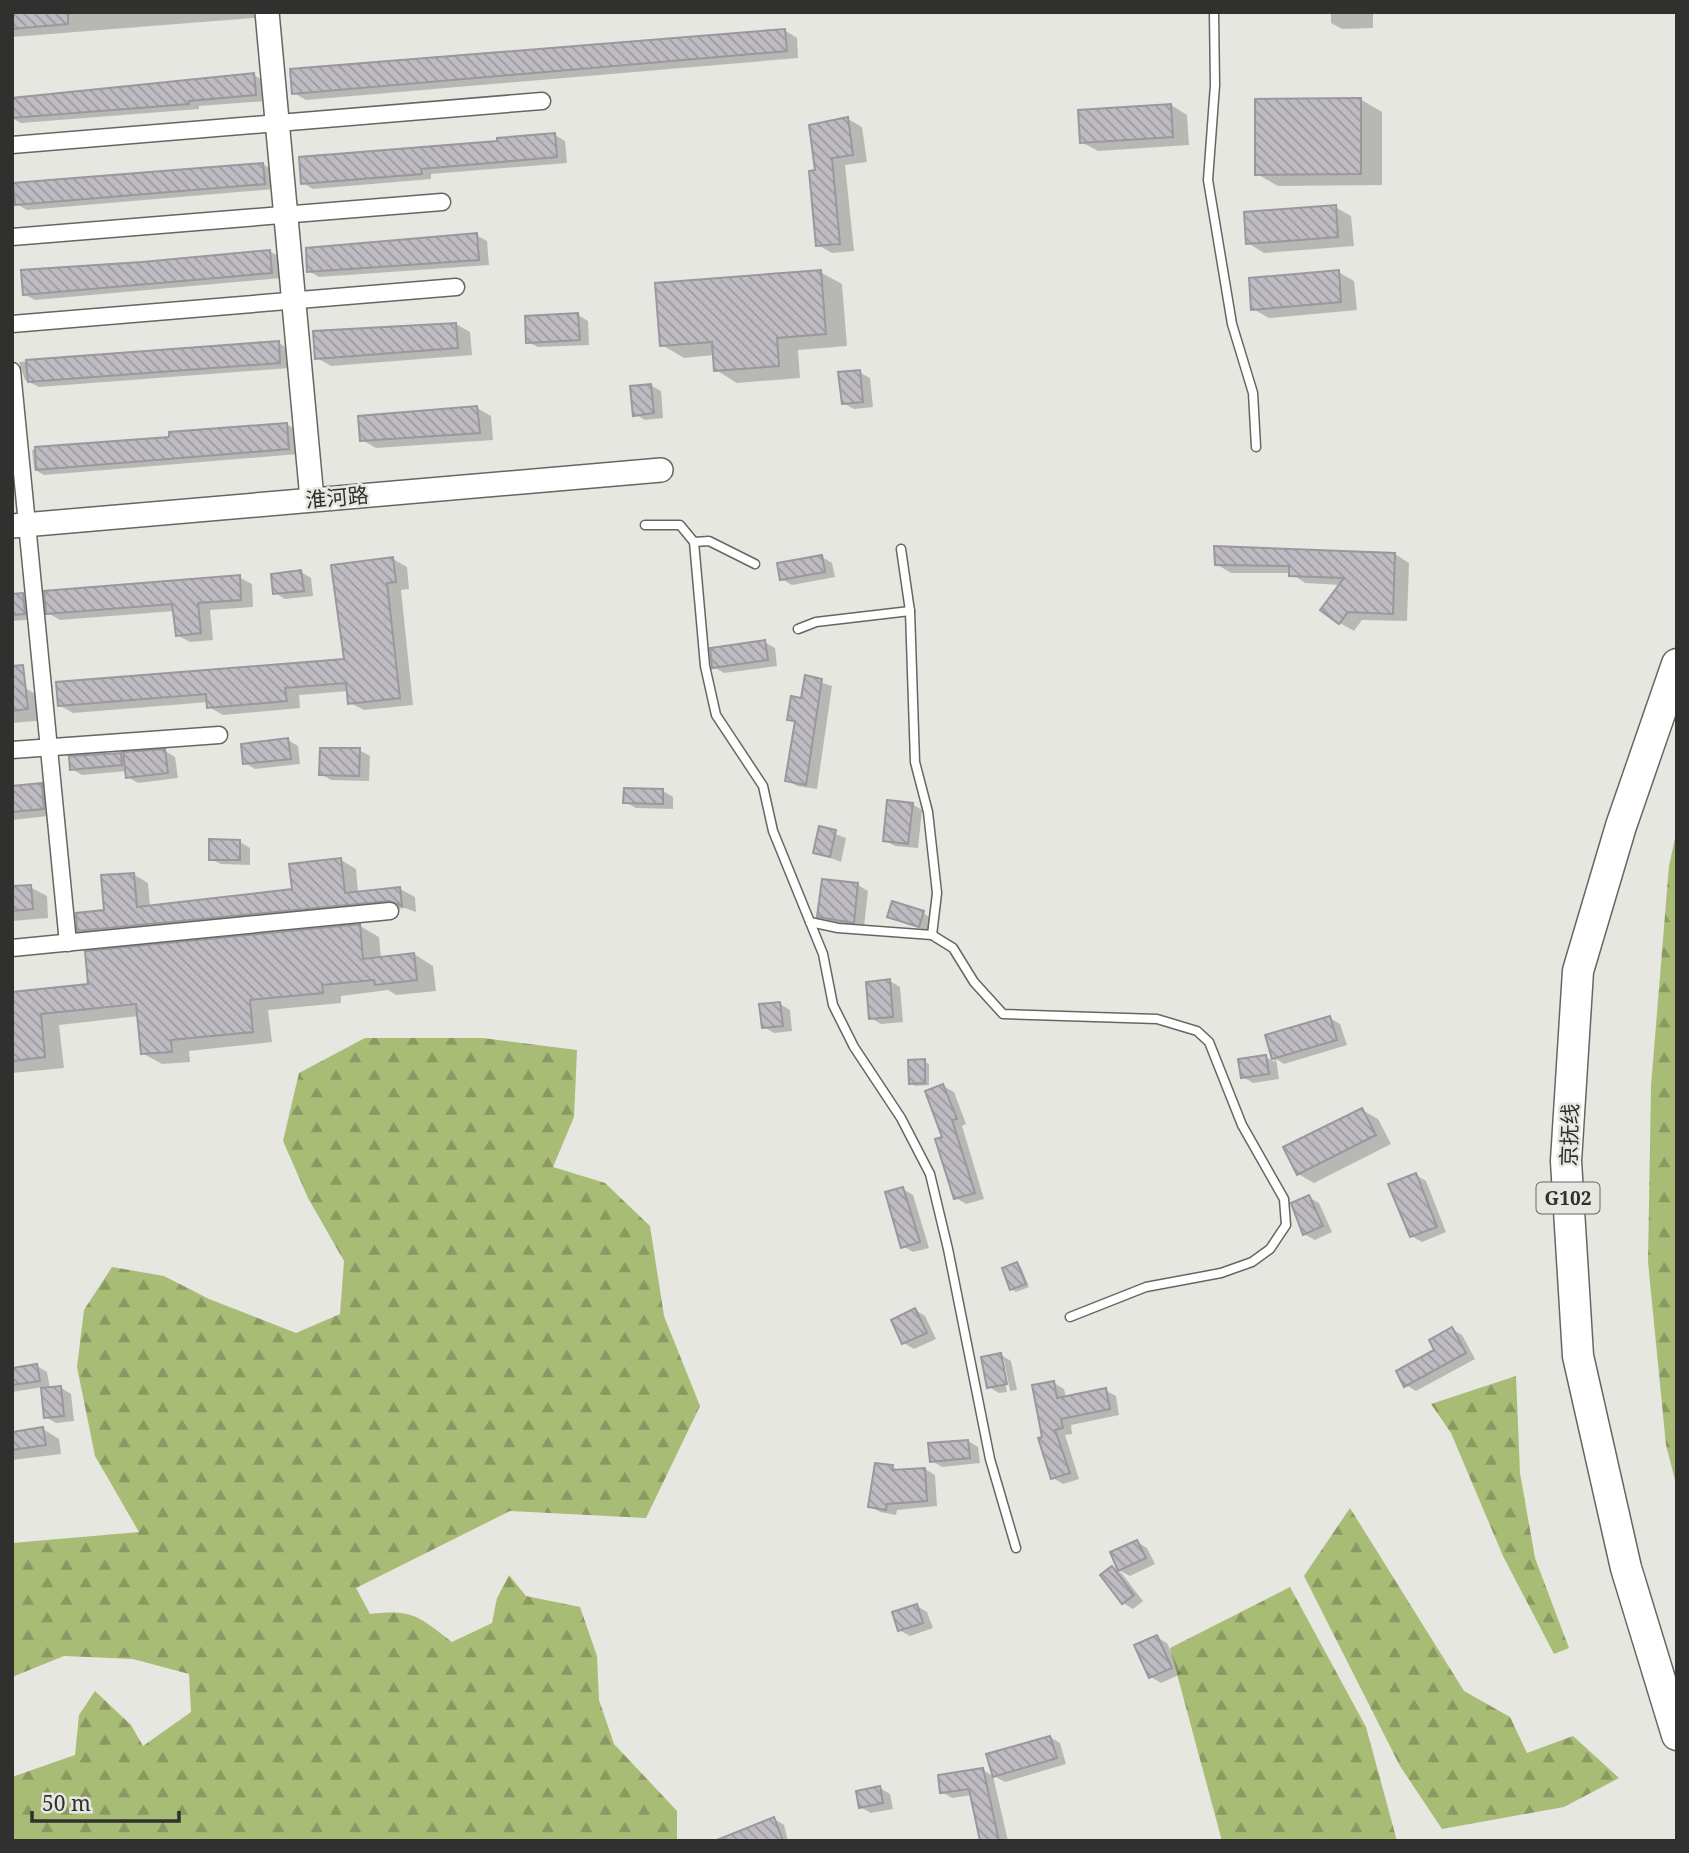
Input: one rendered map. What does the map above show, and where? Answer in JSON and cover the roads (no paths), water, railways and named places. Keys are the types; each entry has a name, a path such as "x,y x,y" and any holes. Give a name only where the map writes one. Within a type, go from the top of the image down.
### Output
{"highway":[{"name":"京抚线","path":"1677,664 1621,827 1578,971 1566,1161 1578,1356 1626,1569 1677,1735"}],"street":[{"path":"267,12 312,499"},
{"path":"12,145 542,101"},
{"path":"12,237 442,202"},
{"path":"12,324 456,287"},
{"path":"12,371 20,526 49,746 68,943"},
{"name":"淮河路","path":"20,526 661,470"},
{"path":"12,750 219,735"},
{"path":"12,948 390,911"}],"lane":[{"path":"1214,12 1215,85 1208,180 1232,324 1253,393 1256,447"},
{"path":"645,525 680,525 694,542 705,666 716,715 763,786 773,831 823,954 833,1005 854,1048 901,1118 929,1174 948,1249 990,1459 1016,1548"},
{"path":"694,542 709,541 755,565"},
{"path":"901,548 910,611 915,762 928,812 937,893 932,935"},
{"path":"798,629 816,622 910,611"},
{"path":"810,922 838,928 932,935 953,948 974,982 1003,1014 1157,1019 1197,1031 1209,1042 1242,1125 1284,1199 1286,1225 1270,1249 1252,1262 1221,1273 1146,1287 1070,1317"}]}
